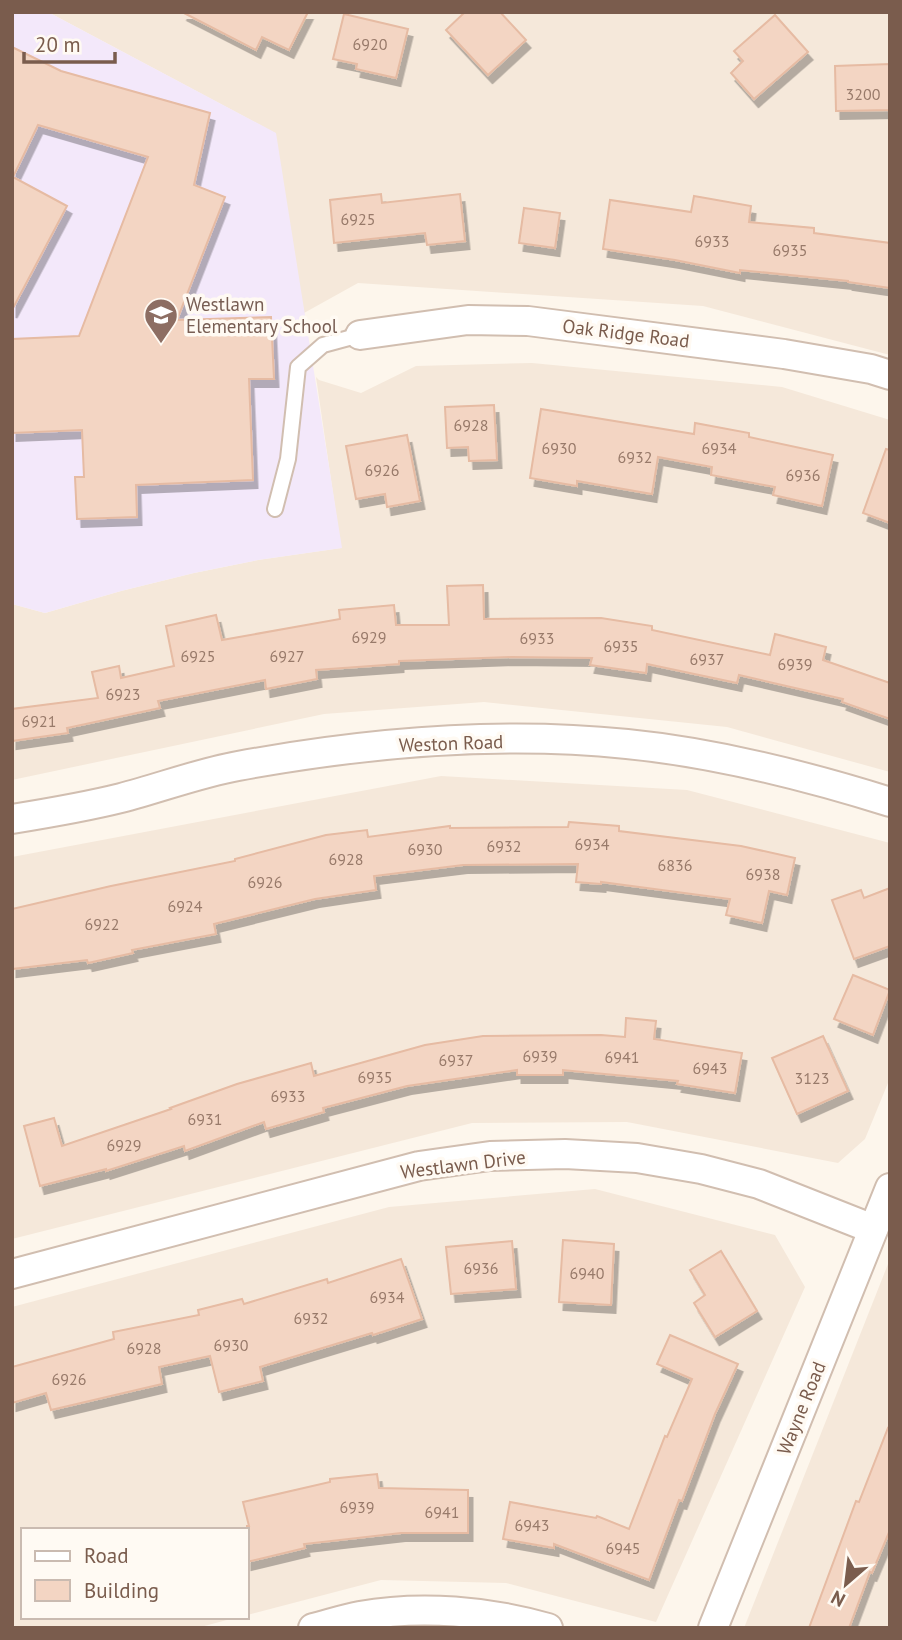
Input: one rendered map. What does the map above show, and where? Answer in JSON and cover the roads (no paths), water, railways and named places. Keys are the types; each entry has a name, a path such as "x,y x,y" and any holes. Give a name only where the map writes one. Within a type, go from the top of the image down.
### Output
{"street":[{"name":"Oak Ridge Road","path":"360,335 468,320 528,321 785,354 871,369 890,375"},
{"name":"Weston Road","path":"12,819 96,804 235,766 342,750 455,741 581,741 629,744 722,758 827,782 890,802"},
{"name":"Westlawn Drive","path":"12,1274 419,1166 490,1156 565,1154 637,1158 701,1169 759,1184 873,1229"},
{"name":"Wayne Road","path":"713,1628 890,1188"},
{"path":"313,1628 362,1616 418,1611 477,1613 548,1628"}],"lane":[{"path":"275,509 288,458 298,367 323,345 360,335"}],"place":[{"name":"Westlawn Elementary School","path":"161,345"}]}
